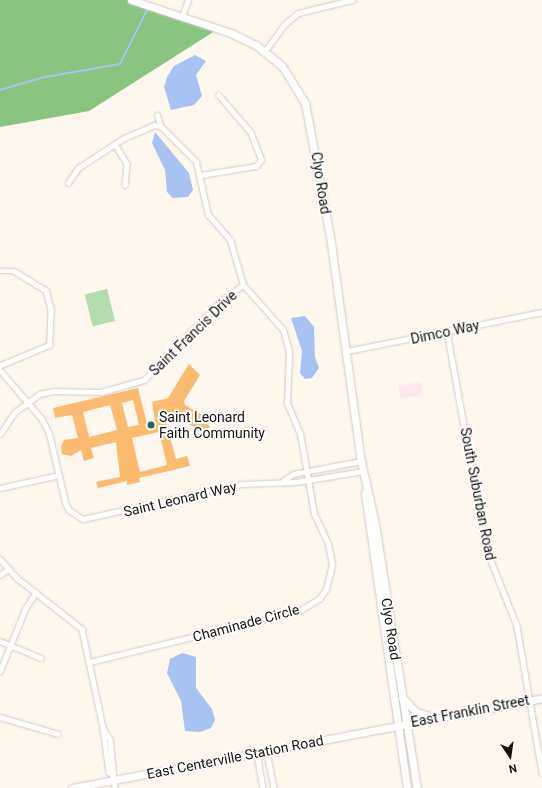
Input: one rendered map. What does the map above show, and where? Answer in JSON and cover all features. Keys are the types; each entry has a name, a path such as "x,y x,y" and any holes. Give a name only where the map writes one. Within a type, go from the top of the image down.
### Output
{"street":[{"name":"Clyo Road","path":"131,0 231,33 265,51 290,76 308,114 347,351 361,461 375,524 417,788"},
{"path":"182,17 188,0"},
{"path":"265,51 283,26 298,13 352,0"},
{"path":"201,175 256,166 261,160 250,132 219,96"},
{"path":"157,115 160,126"},
{"path":"68,183 78,168 116,144 154,124 160,126"},
{"name":"Chaminade Circle","path":"90,662 293,612 320,598 330,579 331,553 316,520 300,434 287,404 287,341 277,321 243,285 230,240 208,216 201,175 193,158 160,126"},
{"path":"116,144 127,164 125,185"},
{"path":"0,271 14,271 46,290 51,309 50,345 0,366"},
{"name":"Saint Francis Drive","path":"0,434 15,412 27,402 52,391 101,392 144,380 221,301 243,285"},
{"name":"Dimco Way","path":"347,351 542,312"},
{"name":"South Suburban Road","path":"447,331 486,548 517,626 531,700 542,772"},
{"path":"0,370 27,402 49,432 59,475 0,488"},
{"name":"Saint Leonard Way","path":"283,481 293,474 361,461"},
{"name":"Clyo Road","path":"363,471 367,525 407,788"},
{"name":"Saint Leonard Way","path":"59,475 66,504 77,517 91,519 241,484 309,480 363,471"},
{"path":"0,559 8,569 36,592 76,621 85,635 103,728 109,772 114,777"},
{"path":"0,575 8,569"},
{"path":"0,671 25,609 36,592"},
{"path":"0,641 41,658"},
{"path":"402,697 416,712 435,718"},
{"name":"East Franklin Street","path":"397,724 542,698"},
{"path":"0,717 58,734"},
{"name":"East Centerville Station Road","path":"72,788 114,777 257,754 397,724"},
{"path":"103,728 110,739 116,772 114,777 115,788"},
{"path":"267,752 274,788"},
{"path":"257,754 263,788"}],"shaded area":[{"path":"421,382 423,395 400,398 398,386"}],"green space":[{"path":"0,0 131,0 218,29 89,111 0,127"},
{"path":"107,289 115,321 93,327 85,295"}],"water":[{"path":"195,55 206,61 196,75 202,96 194,105 171,110 164,87 167,77 174,66"},
{"path":"155,132 189,173 193,190 188,197 173,198 167,192 165,170 152,143"},
{"path":"305,316 314,327 315,357 319,368 312,378 305,379 300,373 302,351 291,318"},
{"path":"182,653 196,657 196,688 212,709 215,720 211,728 200,732 185,731 181,701 167,673 170,659"}],"building":[{"name":"Saint Leonard Faith Community","path":"189,364 200,375 184,401 185,405 210,419 207,424 210,426 206,434 170,413 164,415 176,459 187,456 190,466 139,478 140,482 127,485 127,481 98,488 96,482 120,477 116,442 91,448 94,458 84,461 81,450 71,456 62,454 61,446 64,440 78,438 72,415 55,418 53,408 138,388 147,424 155,421 152,402 168,398","holes":["133,400 139,425 128,427 122,403","110,405 117,430 89,437 83,412","159,432 167,465 140,472 132,438"]}],"waterway":[{"path":"0,90 45,77 120,64 148,8"}],"place":[{"name":"Saint Leonard Faith Community","path":"151,425"}]}
